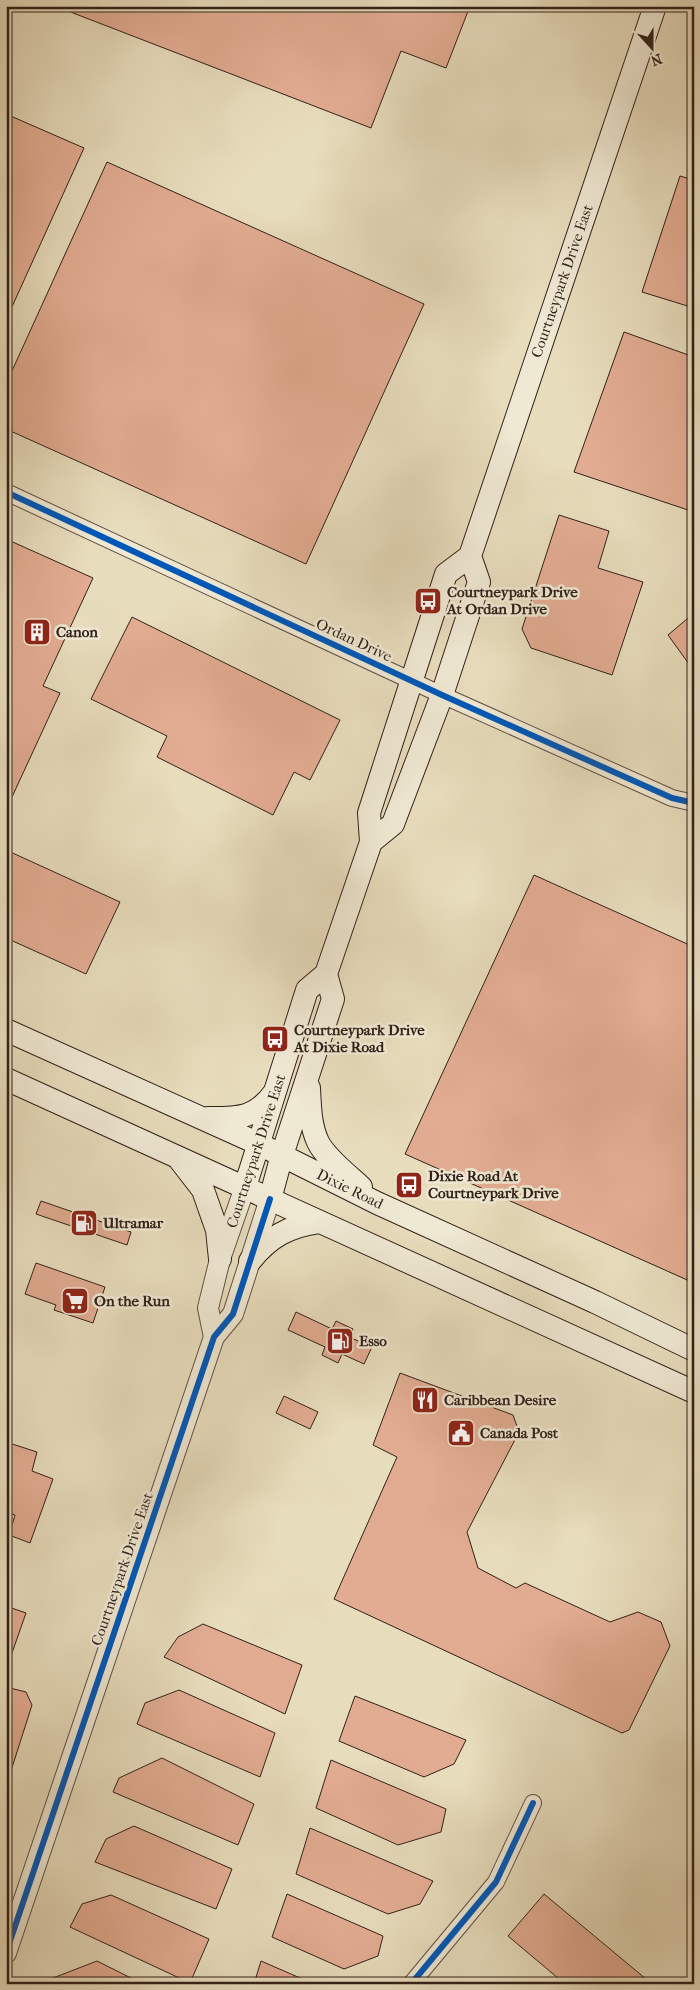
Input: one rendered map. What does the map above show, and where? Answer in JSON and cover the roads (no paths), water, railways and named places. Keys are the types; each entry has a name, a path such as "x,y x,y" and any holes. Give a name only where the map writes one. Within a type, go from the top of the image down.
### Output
{"main road":[{"name":"Courtneypark Drive East","path":"470,556 655,6"},
{"path":"326,974 371,842 369,813 446,574 470,556 479,582 442,695 393,824 371,842"},
{"name":"Courtneypark Drive East","path":"245,1187 307,990 326,974 333,999 282,1155 270,1199"},
{"name":"Dixie Road","path":"6,1030 259,1144 377,1203 595,1302 694,1350"},
{"path":"309,1074 310,1114 318,1143 332,1160 377,1203"},
{"path":"6,1079 694,1392"},
{"path":"201,1118 235,1119 252,1114 266,1104 276,1090"},
{"path":"178,1158 202,1190 217,1230 220,1259"},
{"path":"250,1261 261,1247 273,1237 303,1224 319,1222"}],"street":[{"name":"Ordan Drive","path":"6,492 442,695 672,798 694,802"},
{"name":"Courtneypark Drive East","path":"214,1337 208,1308 220,1259 245,1187"},
{"name":"Courtneypark Drive East","path":"6,1953 214,1337 233,1314 270,1199"},
{"path":"411,1984 496,1882 533,1803"}],"place":[{"name":"Courtneypark Drive At Ordan Drive","path":"428,601"},
{"name":"Canon","path":"37,632"},
{"name":"Courtneypark Drive At Dixie Road","path":"275,1039"},
{"name":"Dixie Road At Courtneypark Drive","path":"409,1185"},
{"name":"Ultramar","path":"84,1223"},
{"name":"On the Run","path":"75,1301"},
{"name":"Esso","path":"340,1341"},
{"name":"Caribbean Desire","path":"425,1400"},
{"name":"Canada Post","path":"461,1433"}]}
